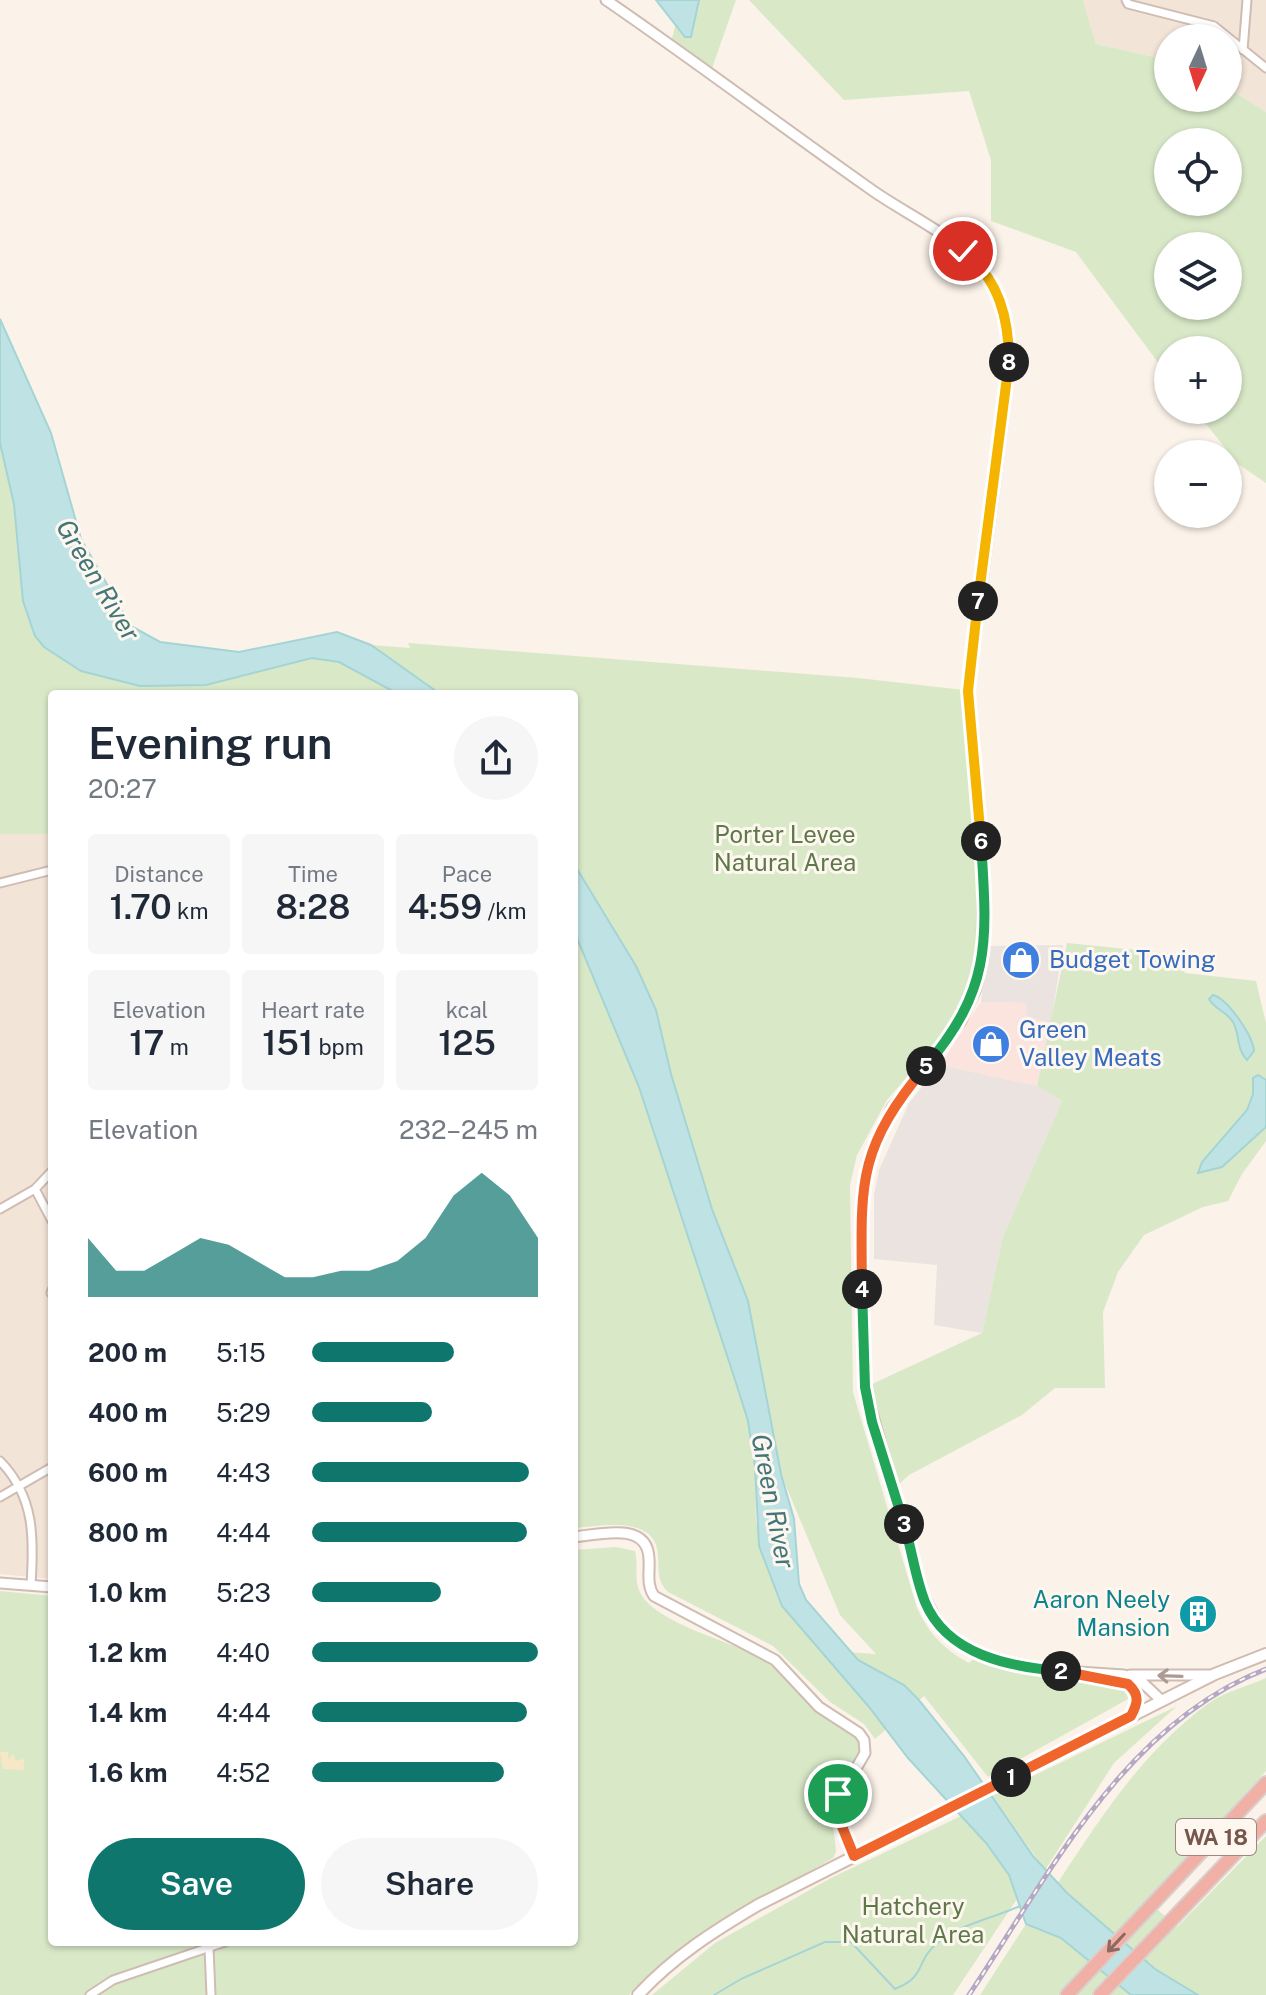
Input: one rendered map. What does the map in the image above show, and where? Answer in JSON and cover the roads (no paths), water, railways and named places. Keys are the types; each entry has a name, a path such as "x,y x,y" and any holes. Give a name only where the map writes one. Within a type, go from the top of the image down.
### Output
{"highway":[{"name":"WA 18","path":"1067,1995 1266,1783"},
{"name":"WA 18","path":"1100,1995 1266,1821"}],"main road":[{"path":"638,1995 662,1969 701,1939 854,1856 929,1821 1131,1716 1215,1674 1266,1654"}],"street":[{"path":"606,0 969,256 993,285 1005,316 1008,379 968,691 983,869 982,961 975,991 961,1021 892,1108 868,1161 862,1206 863,1365 872,1422 922,1593 933,1618 964,1646 993,1659 1027,1667 1124,1675 1215,1674"},
{"path":"1126,0 1128,4 1214,26 1266,68"},
{"path":"1243,50 1247,0"},
{"path":"0,883 48,871"},
{"path":"0,1209 35,1189 48,1175"},
{"path":"35,1189 48,1213"},
{"path":"0,1461 19,1486 33,1524 31,1585"},
{"path":"0,1497 48,1469"},
{"path":"578,1536 621,1531 640,1540 649,1556 649,1582 654,1596 775,1660 819,1707 859,1733 864,1740 865,1753 836,1803 854,1856"},
{"path":"0,1583 48,1587"},
{"path":"1084,1673 1128,1684 1135,1690 1137,1705 1131,1716"},
{"path":"1124,1675 1143,1683 1162,1701"},
{"path":"90,1995 113,1980 214,1946"},
{"path":"209,1948 211,1995"}],"water":[{"path":"656,0 699,0 691,37 685,37"},
{"name":"Green River","path":"0,319 51,433 81,539 131,626 160,642 239,652 337,632 371,645 434,690 391,690 339,662 312,658 206,685 140,686 81,671 44,647 35,636 23,601 14,504 0,443"},
{"name":"Green River","path":"578,871 636,966 656,1010 671,1074 712,1209 748,1301 781,1474 794,1519 799,1584 806,1600 858,1660 904,1685 918,1699 964,1756 1033,1856 1067,1893 1155,1969 1198,1995 1131,1995 1061,1938 1026,1924 1009,1875 986,1843 908,1758 869,1707 782,1606 759,1546 755,1467 748,1421 639,1087 578,941"},
{"path":"1213,995 1226,1003 1249,1036 1254,1051 1247,1060 1241,1051 1233,1022 1209,999"},
{"path":"1258,1075 1266,1080 1266,1127 1222,1167 1198,1173 1202,1162 1247,1110 1253,1094 1253,1078"}],"waterway":[{"path":"714,1995 741,1979 825,1942 851,1942 895,1989 912,1979 929,1952 944,1938 1020,1906"}],"railway":[{"path":"969,1995 1061,1854 1094,1808 1131,1765 1171,1726 1216,1694 1266,1669"}],"place":[{"name":"Budget Towing","path":"1021,960"},
{"name":"Green Valley Meats","path":"991,1044"},
{"name":"Aaron Neely Mansion","path":"1198,1614"}],"park label":[{"name":"Porter Levee Natural Area","path":"785,849"},
{"name":"Hatchery Natural Area","path":"913,1921"}]}
